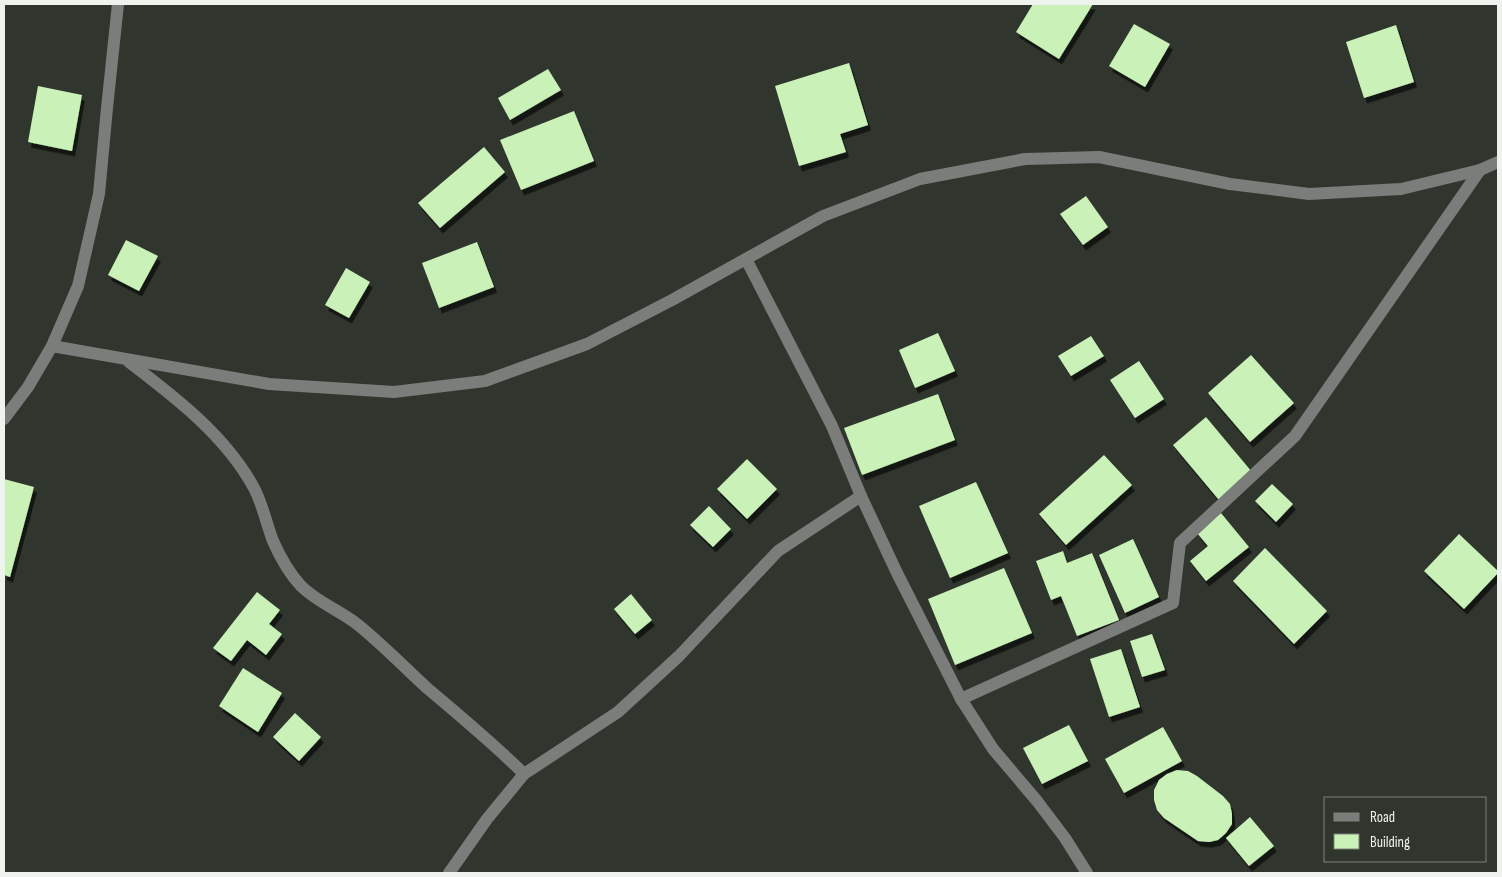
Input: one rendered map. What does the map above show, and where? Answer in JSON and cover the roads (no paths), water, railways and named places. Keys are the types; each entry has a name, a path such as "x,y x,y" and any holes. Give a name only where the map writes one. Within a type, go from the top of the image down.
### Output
{"street":[{"path":"4,419 28,387 52,346 78,286 99,194 118,4"},
{"path":"52,346 269,384 394,392 485,381 586,344 672,300 823,216 920,179 1025,159 1099,157 1230,184 1308,194 1401,189 1480,170 1498,162"},
{"path":"961,699 1173,603 1180,544 1295,436 1480,170"},
{"path":"746,259 832,426 861,496 961,699 993,749 1037,801 1065,838 1087,873"},
{"path":"127,360 178,399 230,451 254,488 273,541 287,569 302,587 324,604 357,624 427,688 500,750 524,774"},
{"path":"449,873 487,819 524,774 618,712 680,656 778,551 861,496"}]}
